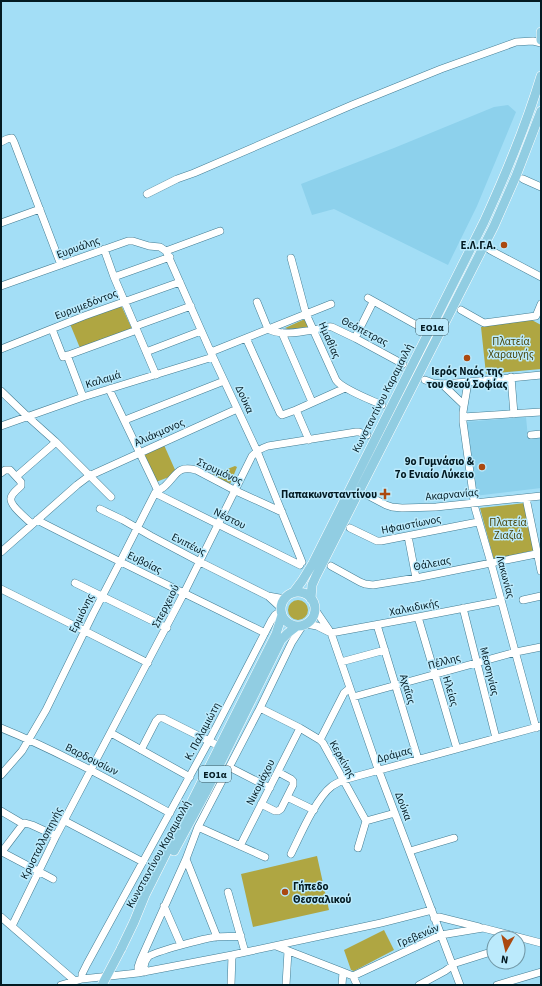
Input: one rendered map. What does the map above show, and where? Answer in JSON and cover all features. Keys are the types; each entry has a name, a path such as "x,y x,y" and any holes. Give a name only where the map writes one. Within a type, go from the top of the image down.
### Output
{"main road":[{"path":"541,31 541,40"},
{"name":"Κωνσταντίνου Καραμανλή","path":"134,922 145,895 276,634 282,604 302,581 313,563 425,330 474,243 496,196 521,136 541,76"},
{"name":"Κωνσταντίνου Καραμανλή","path":"134,922 207,790 281,640 288,633 310,621 313,617 312,585 316,576 425,371 494,226 516,176 541,111"},
{"path":"289,596 298,593 304,594 313,603"},
{"path":"281,611 289,624 302,625"},
{"name":"ΕΟ1α","path":"102,985 134,922"}],"street":[{"path":"526,41 537,36 541,31"},
{"path":"147,194 177,179 375,95 441,69 519,41 533,41 541,43"},
{"path":"1,142 12,138 14,142 61,265"},
{"path":"523,179 541,187"},
{"path":"1,224 40,209"},
{"path":"114,277 166,252 220,230"},
{"name":"Ευρυάλης","path":"1,286 128,241 160,247 166,252"},
{"path":"104,249 114,277 156,375"},
{"path":"490,250 541,277"},
{"name":"Δούκα","path":"166,252 257,451 301,563"},
{"name":"Ημαθίας","path":"291,258 306,314 336,380 345,388 382,405"},
{"name":"Ευρυμεδόντος","path":"1,349 124,301 180,282"},
{"path":"356,338 370,301 425,330"},
{"path":"256,302 268,329"},
{"name":"Καλαμά","path":"1,426 83,397 156,375 212,354 246,338 331,304"},
{"path":"461,310 484,323 536,316 541,304"},
{"path":"52,329 63,357 191,306"},
{"name":"Θεόπετρας","path":"268,329 282,333 314,330 328,326 332,327 356,338 403,364"},
{"path":"146,352 201,331"},
{"path":"282,333 312,402"},
{"path":"246,338 282,415 345,388"},
{"path":"67,355 83,397"},
{"path":"425,380 442,384 541,375"},
{"path":"511,377 514,414"},
{"path":"125,420 224,381"},
{"name":"Λακωνίας","path":"468,382 463,418 474,503 478,522 539,727"},
{"path":"442,384 464,405"},
{"path":"109,389 140,452 155,493"},
{"path":"1,390 56,442 111,498"},
{"name":"Αλιάκμονος","path":"1,552 76,485 89,476 238,409"},
{"path":"296,410 309,440"},
{"path":"463,418 541,412"},
{"path":"257,451 268,446 356,432 366,435"},
{"path":"531,435 541,434"},
{"path":"3,471 10,470 17,476 56,442"},
{"name":"Σπερχειού","path":"91,770 167,628 252,456 257,451"},
{"name":"Στρυμόνος","path":"155,493 164,487 179,471 186,468 196,470 236,491 282,512"},
{"name":"Ευβοίας","path":"17,476 21,482 21,486 11,496 11,501 19,512 35,522 265,633"},
{"name":"Νέστου","path":"155,493 301,563"},
{"name":"Ερμιόνης","path":"1,775 20,755 30,740 155,493"},
{"name":"Ακαρνανίας","path":"367,495 383,504 398,508 436,507 541,496"},
{"path":"526,498 539,553 541,571"},
{"name":"Ενιπέως","path":"100,509 268,596 281,611"},
{"name":"Ηφαιστίωνος","path":"350,528 377,541 382,541 478,522"},
{"path":"408,536 416,578"},
{"name":"Θάλειας","path":"331,566 360,582 373,585 416,578 539,553"},
{"path":"75,583 167,628"},
{"path":"1,588 148,663"},
{"name":"Ενιπέως","path":"268,596 289,596"},
{"path":"523,600 541,596"},
{"name":"Χαλκιδικής","path":"331,633 501,601"},
{"name":"Δούκα","path":"313,603 331,633 394,813 410,851 460,985"},
{"name":"Μεσσηνίας","path":"463,608 496,738"},
{"name":"Κ. Παλαμιώτη","path":"78,980 190,777 273,617 281,611"},
{"name":"Ηλείας","path":"418,617 457,749"},
{"path":"302,625 319,627 331,633"},
{"name":"Κωνσταντίνου Καραμανλή","path":"141,972 138,967 140,961 186,859 198,827 302,625"},
{"name":"Αχαΐας","path":"377,625 418,759"},
{"name":"Πέλλης","path":"353,697 516,652 541,647"},
{"path":"341,662 385,650"},
{"path":"320,740 344,694 350,688"},
{"name":"Κερκίνης","path":"260,708 300,728 323,743 366,821"},
{"path":"141,750 159,718 163,718 219,746"},
{"name":"Δράμας","path":"291,854 314,810 331,786 343,780 539,727"},
{"name":"Βαρδουσίων","path":"1,728 30,740 91,770 170,813"},
{"name":"Νικομάχου","path":"240,846 300,728"},
{"path":"110,733 190,777"},
{"path":"229,767 270,788"},
{"name":"Κρυσταλλοπηγής","path":"12,926 56,836 91,770"},
{"path":"261,804 275,811 281,809 293,785 293,781 278,772"},
{"path":"287,797 314,810"},
{"path":"1,810 23,824 25,823 32,825 56,836"},
{"path":"358,848 366,821 394,813"},
{"path":"65,821 143,862"},
{"path":"23,824 1,853 53,879"},
{"path":"198,827 266,857"},
{"path":"410,851 454,838"},
{"path":"186,859 217,937"},
{"path":"228,892 245,952"},
{"path":"164,906 181,945"},
{"path":"61,985 78,980 141,972 232,955 432,910"},
{"path":"1,917 78,980"},
{"path":"434,918 439,917 483,928"},
{"name":"Γρεβενών","path":"353,976 441,935 483,928 489,930"},
{"path":"141,972 147,958 154,954 181,945 217,937 241,936"},
{"name":"Γρεβενών","path":"526,942 541,943"},
{"path":"276,946 353,976 357,985"},
{"path":"286,985 288,951"},
{"path":"419,985 461,961 486,953"},
{"path":"231,985 232,955"},
{"path":"342,985 343,972"},
{"path":"497,985 541,972"}],"shaded area":[{"path":"508,105 516,112 477,206 448,265 334,209 312,215 301,184 494,107"},
{"path":"526,417 528,438 541,436 541,488 474,496 465,422"}],"green space":[{"path":"121,305 132,329 80,348 70,324"},
{"path":"305,319 309,327 285,328"},
{"name":"Πλατεία Χαραυγής","path":"530,319 541,325 541,369 486,374 481,327"},
{"path":"164,445 176,472 169,477 156,482 143,454"},
{"path":"235,466 237,467 230,484 212,475"},
{"name":"Πλατεία Ζιαζιά","path":"525,503 535,550 494,560 480,508"},
{"path":"298,600 305,603 308,610 305,617 298,620 291,617 288,610 291,603"},
{"name":"Γήπεδο Θεσσαλικού","path":"317,856 329,910 253,927 241,874"},
{"path":"384,930 394,950 354,971 351,970 344,950"}],"place":[{"name":"Ε.Λ.Γ.Α.","path":"504,245"},
{"name":"Ιερός Ναός της του Θεού Σοφίας","path":"467,358"},
{"name":"9ο Γυμνάσιο & 7ο Ενιαίο Λύκειο","path":"482,467"},
{"name":"Παπακωνσταντίνου","path":"385,494"},
{"name":"Γήπεδο Θεσσαλικού","path":"285,892"}]}
